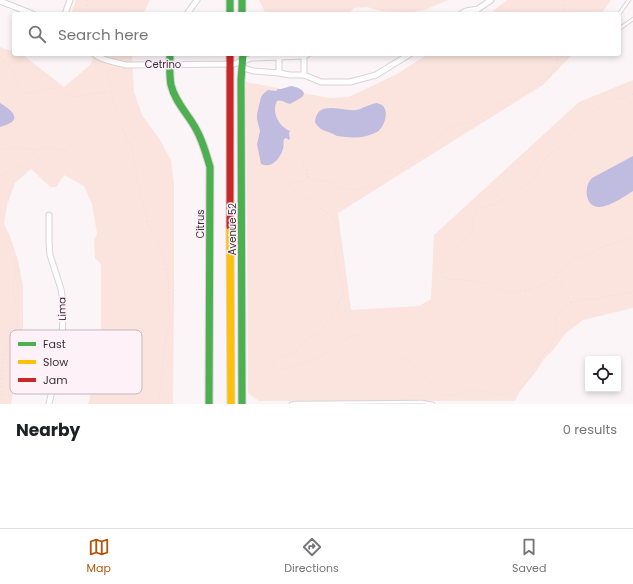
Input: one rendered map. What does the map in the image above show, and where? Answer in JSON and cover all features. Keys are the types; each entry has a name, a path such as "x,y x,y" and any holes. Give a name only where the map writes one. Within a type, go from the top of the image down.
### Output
{"main road":[{"path":"230,0 230,12"},
{"path":"242,0 242,12"},
{"name":"Citrus","path":"170,56 171,84 174,95 201,139 210,167 209,404"},
{"name":"Avenue 52","path":"230,56 232,64 231,404"},
{"name":"Avenue 52","path":"242,404 241,80 243,61"}],"street":[{"path":"66,12 70,0"},
{"path":"188,12 197,0"},
{"path":"0,1 28,12"},
{"path":"476,12 489,1"},
{"path":"464,12 478,9"},
{"name":"Cetrino","path":"97,56 126,65 232,64"},
{"path":"232,64 252,58 288,56"},
{"path":"304,75 306,56"},
{"path":"243,61 253,71 304,75 321,82 350,82 376,75 407,56"},
{"path":"279,57 279,73"},
{"name":"Lima","path":"49,215 50,254 61,289 62,330"},
{"name":"Lima","path":"49,404 51,394"}],"lane":[{"path":"620,12 629,0"},
{"path":"621,28 633,19"},
{"path":"291,404 422,402 433,404"}],"path":[{"path":"87,0 87,12"},
{"path":"564,0 565,12"},
{"path":"0,56 12,69 20,90 25,94 52,88 74,97 111,92"},
{"path":"308,177 350,190 364,188 373,184 385,173 403,166 414,159 430,147 451,127 470,122 482,116 499,104 521,96 534,85 550,76 555,69 558,56"},
{"path":"110,61 109,82 117,115 132,151 138,185 148,223 152,234 162,251 168,274 170,319 165,343 158,404"},
{"path":"633,94 604,104 580,122 566,141 547,157 532,182 524,185 514,194 495,204 479,208 473,216 474,229 472,233 465,239 442,268 442,272 446,278 451,280 474,281 489,284 499,290 507,292 525,289 545,284 573,260 604,246 623,241 633,236"},
{"path":"0,150 25,148 33,150 46,147 60,149"},
{"path":"0,175 8,174 20,166 29,159 33,154 33,150"},
{"path":"306,171 308,177"},
{"path":"308,177 301,182 290,182 288,183 288,186 333,218 338,233 335,250 336,260 343,282 342,298 321,330 305,341 292,354 274,361 273,366 275,368 280,369 307,362 326,354 341,342 359,335 364,336 378,346 417,366 429,383 438,392 445,395 453,395 461,391 468,390 504,394 514,392 527,381 538,362 554,340 556,331 555,317 559,312 571,304 584,299 596,299 633,291"},
{"path":"0,234 14,257 16,264 13,288 18,314 17,325 15,330"},
{"path":"556,276 571,304"},
{"path":"3,404 1,393 4,359 10,340"}],"shaded area":[{"path":"76,0 150,0 144,12 72,12"},
{"path":"259,0 448,0 425,10 413,12 381,11 367,7 354,8 350,12 265,12"},
{"path":"507,0 611,0 602,12 492,12"},
{"path":"0,47 12,51 12,56 24,56 64,87 90,65 94,56 132,56 134,92 142,115 160,140 171,160 174,184 173,404 88,404 91,394 142,394 142,330 101,330 101,264 95,258 94,239 97,234 92,204 84,186 64,175 56,187 50,187 31,169 15,183 7,205 4,224 10,236 18,260 23,286 23,330 10,330 10,394 13,394 11,404 0,404"},
{"path":"425,56 571,56 543,85 338,213 351,310 419,306 431,299 434,235 579,102 633,80 633,308 583,320 566,333 554,349 543,360 535,373 520,391 515,401 259,401 248,393 246,82 329,98 349,97 397,74"},
{"path":"291,86 302,90 304,94 298,100 290,104 277,101 275,105 277,119 282,126 290,131 290,139 284,139 282,153 275,162 268,165 261,164 257,144 260,131 257,114 261,97 268,90 276,91 278,89"},
{"path":"0,103 13,113 14,119 7,125 0,127"},
{"path":"377,103 382,105 386,111 384,123 380,130 367,136 337,136 322,130 315,122 320,111 325,109 356,110"},
{"path":"633,156 633,191 615,202 601,207 590,203 587,196 587,189 592,178"}],"traffic: fast":[{"path":"230,0 230,12"},
{"path":"242,0 242,12"},
{"path":"170,56 170,77 173,91 198,134 210,167 209,404"},
{"path":"242,404 241,80 243,56"}],"traffic: slow":[{"path":"230,226 231,404"}],"traffic: jam":[{"path":"230,56 230,226"}]}
